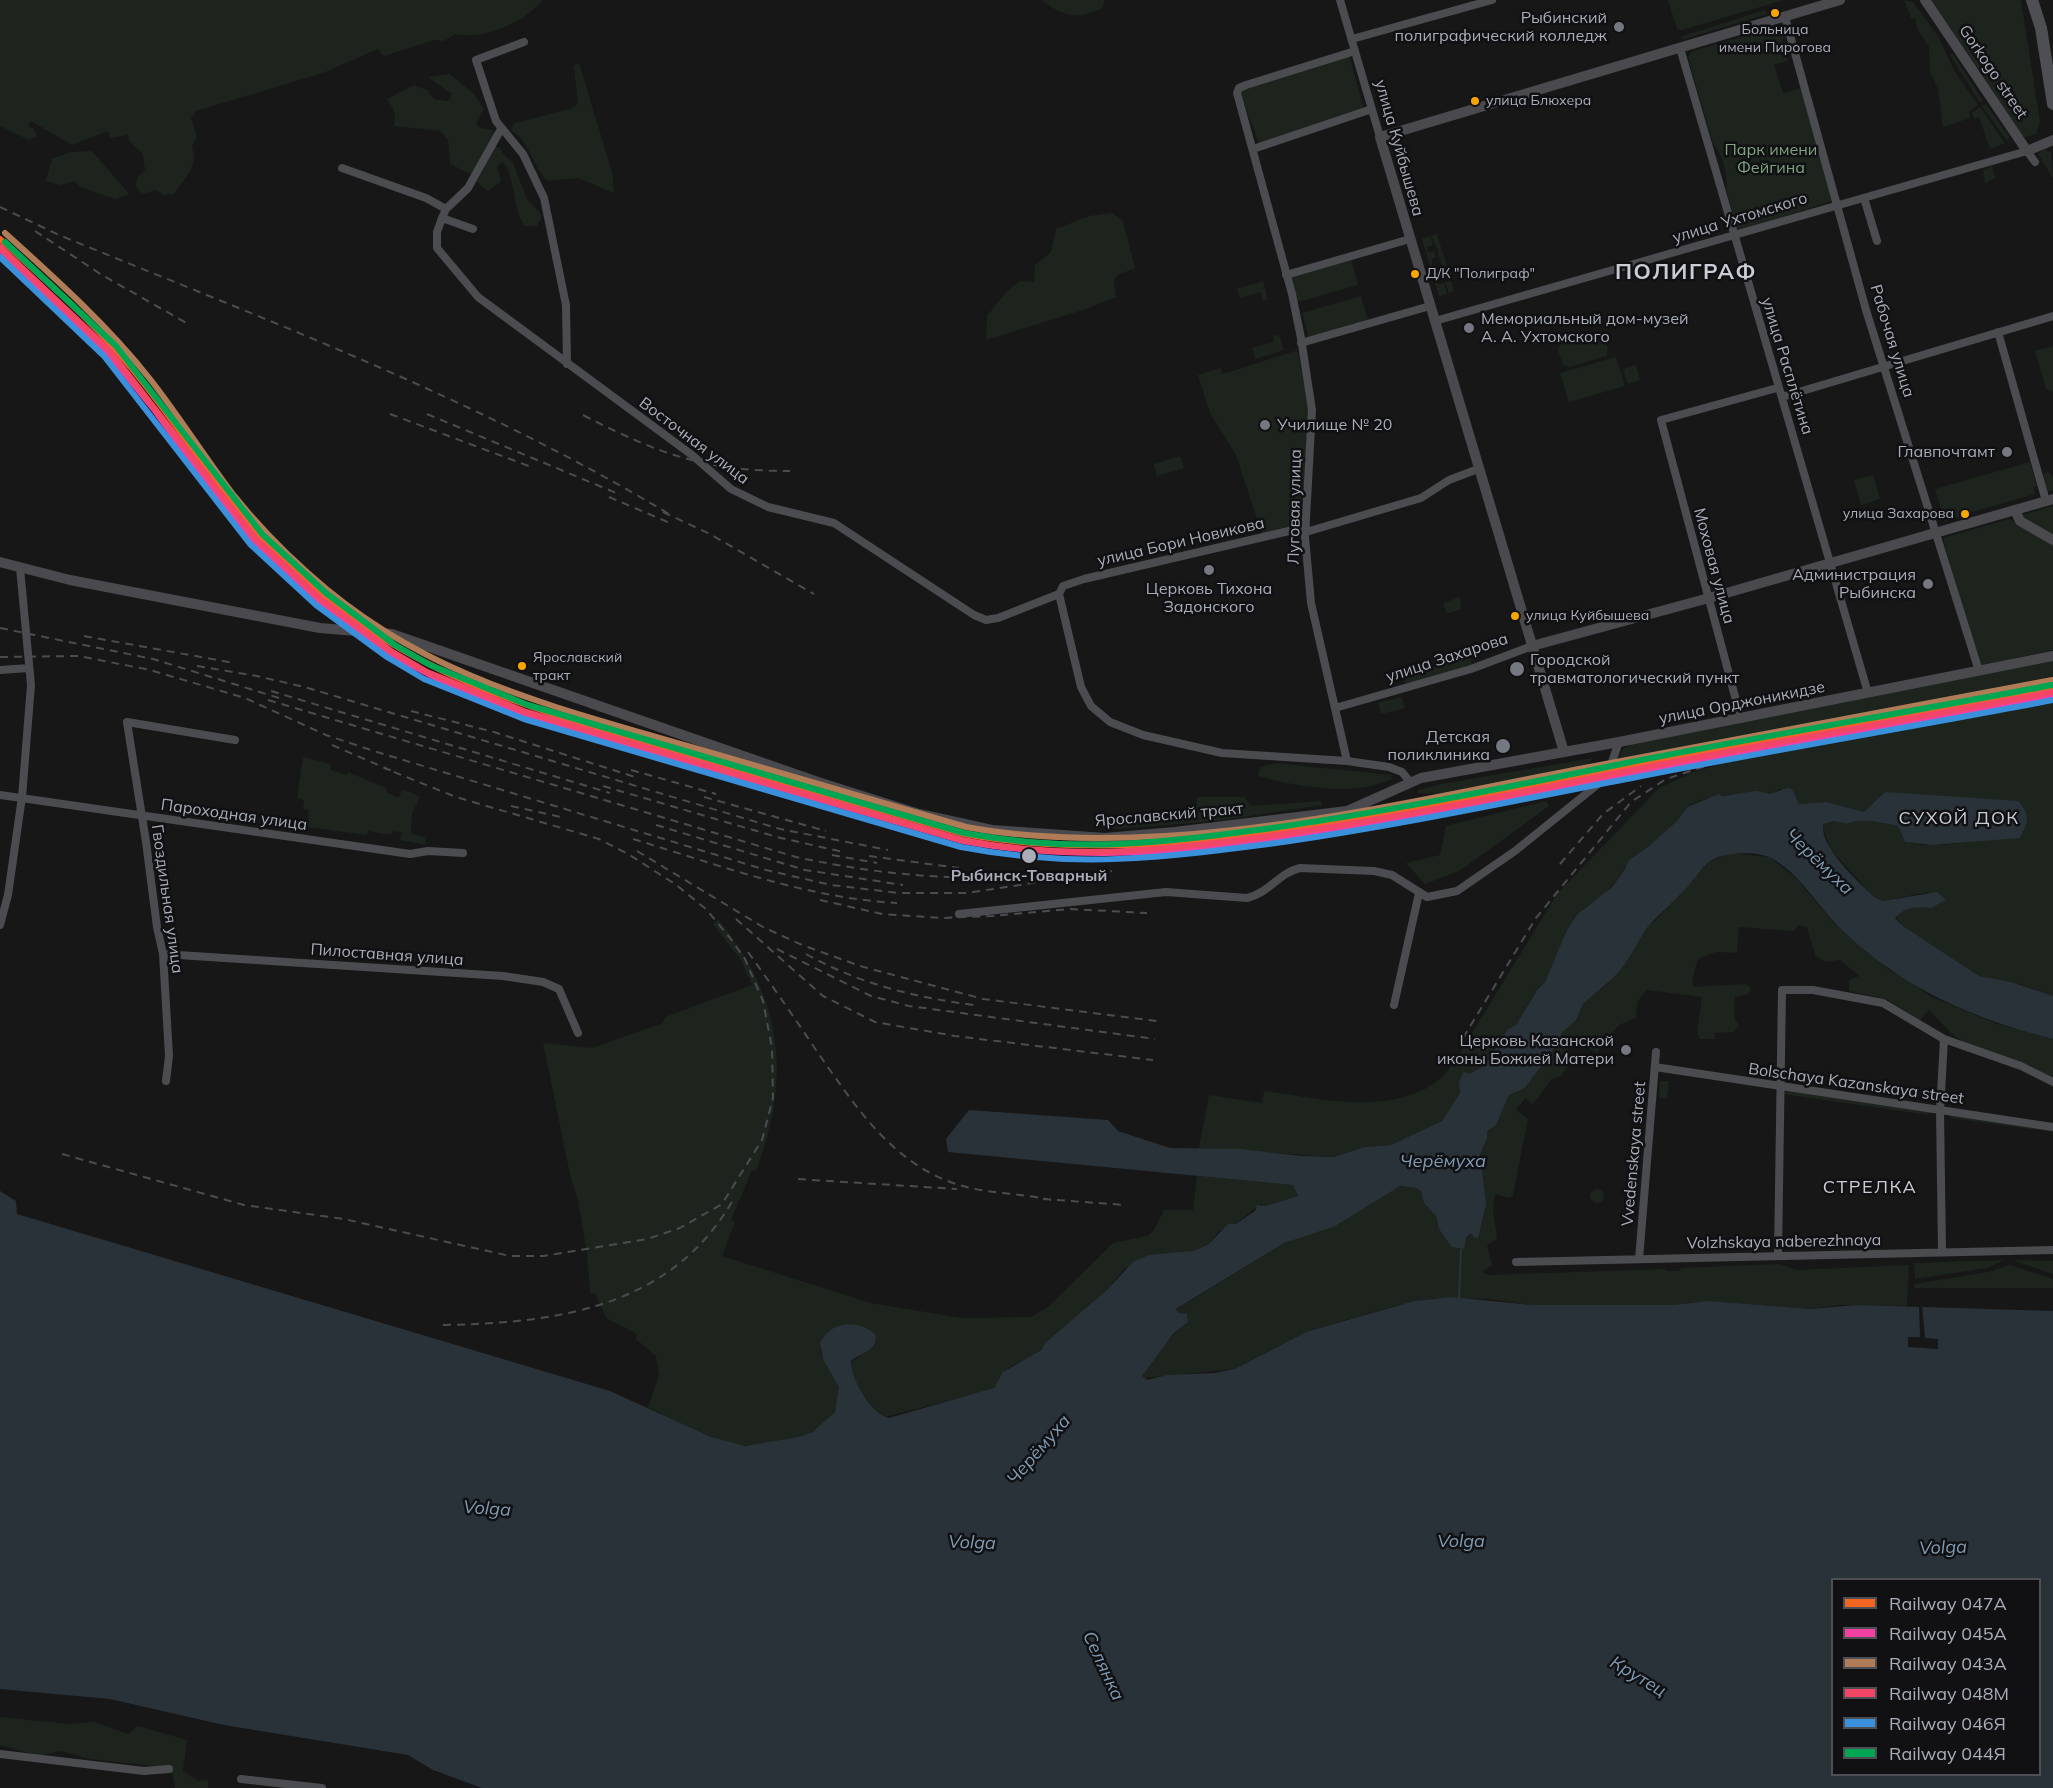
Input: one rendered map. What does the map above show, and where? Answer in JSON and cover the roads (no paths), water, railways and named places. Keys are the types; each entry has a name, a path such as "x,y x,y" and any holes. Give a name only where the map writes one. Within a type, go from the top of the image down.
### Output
{"main road":[{"name":"Gorkogo street","path":"2032,0 2041,28 2053,104"},
{"name":"Gorkogo street","path":"2041,0 2041,28"}],"street":[{"name":"улица Куйбышева","path":"1340,0 1564,752"},
{"path":"1352,39 1492,0"},
{"path":"1380,137 1840,0"},
{"name":"Gorkogo street","path":"1925,0 2035,162"},
{"name":"Рабочая улица","path":"1785,17 1866,310 1978,671"},
{"path":"524,42 477,60 488,99 501,129 523,154 544,198 566,305 567,364"},
{"name":"улица Расплётина","path":"1680,48 1777,388 1782,397 1868,693"},
{"name":"Луговая улица","path":"1347,760 1312,613 1306,529 1312,410 1301,343 1286,275 1238,97 1239,88 1355,51"},
{"path":"1253,149 1372,110"},
{"path":"344,169 426,198 446,209 468,188 501,129"},
{"name":"улица Ухтомского","path":"1435,321 2027,151 2053,140"},
{"path":"1864,198 1877,241"},
{"name":"Восточная улица","path":"446,209 436,240 440,255 478,297 692,455 731,489 768,507 834,524 974,615 986,620 998,618 1061,590"},
{"path":"442,218 473,229"},
{"path":"1286,275 1410,239"},
{"path":"1301,343 1430,306"},
{"path":"1782,397 2053,316"},
{"path":"1998,332 2049,500"},
{"name":"Моховая улица","path":"1741,719 1660,420 1777,388"},
{"name":"улица Бори Новикова","path":"1061,590 1084,579 1306,529 1421,498 1453,478 1478,469"},
{"name":"улица Захарова","path":"1335,708 1471,669 1481,663 1532,646 1709,598 2049,500"},
{"path":"2015,510 2022,522 2052,539"},
{"name":"Ярославский тракт","path":"0,562 20,568 334,631 399,636 818,782 919,814 992,830 1083,837 1175,832 1347,811 1410,782 1437,775"},
{"path":"0,925 8,895 22,798 31,685 20,568"},
{"path":"1061,590 1081,687 1091,706 1110,722 1153,737 1222,753 1347,760 1389,767 1402,771 1410,782"},
{"name":"улица Орджоникидзе","path":"1437,775 1741,719 2053,656"},
{"path":"0,670 29,668"},
{"name":"Гвоздильная улица","path":"166,1081 168,1050 163,954 127,722 235,740"},
{"path":"959,914 1166,892 1247,898 1258,895 1289,871 1300,868 1374,871 1392,875 1428,897 1457,891 1515,850 1603,780 1615,757 1619,742"},
{"name":"Пароходная улица","path":"0,795 410,854 432,851 463,853"},
{"path":"1394,1005 1419,893"},
{"name":"Пилоставная улица","path":"163,954 464,973 543,982 559,990 578,1033"},
{"path":"1778,1255 1782,990 1813,990 1882,1003 1944,1039 2021,1066 2053,1082"},
{"path":"1942,1251 1940,1111 1944,1039"},
{"name":"Vvedenskaya street","path":"1639,1259 1656,1052"},
{"name":"Bolschaya Kazanskaya street","path":"1654,1067 2053,1127"},
{"name":"Volzhskaya naberezhnaya","path":"1516,1262 2053,1250"},
{"path":"0,1754 144,1771 169,1769"},
{"path":"241,1779 322,1788"}],"water":[{"name":"Volga","path":"1787,788 1792,789 1799,804 1827,802 1864,812 1885,792 2018,801 2025,810 2027,819 2020,838 1932,845 1905,842 1898,826 1865,821 1847,824 1834,821 1823,824 1824,833 1827,843 1841,864 1874,897 1883,901 1937,892 1946,900 1931,908 1906,910 1895,918 1903,926 1979,976 2011,982 2053,996 2053,1039 1967,1011 1940,999 1890,969 1843,931 1791,872 1769,857 1740,853 1717,857 1707,864 1684,891 1650,924 1620,971 1584,1003 1577,1018 1561,1034 1561,1039 1525,1088 1509,1095 1496,1125 1487,1131 1487,1139 1480,1155 1486,1204 1478,1238 1471,1233 1466,1238 1464,1249 1452,1247 1439,1229 1436,1216 1424,1203 1421,1191 1400,1186 1335,1226 1284,1243 1176,1309 1178,1313 1187,1314 1188,1322 1173,1334 1142,1376 1147,1380 1167,1375 1215,1373 1235,1369 1306,1332 1414,1301 1452,1297 1531,1305 1673,1305 1709,1301 1811,1309 1857,1305 2053,1311 2053,1788 482,1788 433,1770 408,1755 224,1725 110,1699 0,1689 0,1191 16,1201 17,1214 610,1391 711,1437 745,1446 799,1437 813,1432 835,1412 839,1387 823,1359 820,1343 831,1330 853,1324 868,1329 875,1334 876,1340 872,1348 851,1361 854,1377 869,1403 889,1418 994,1388 1003,1372 1041,1350 1045,1343 1107,1290 1133,1262 1149,1255 1193,1251 1209,1244 1228,1224 1236,1224 1255,1211 1257,1205 1265,1206 1298,1196 1293,1185 948,1152 946,1139 969,1110 1108,1120 1118,1131 1170,1148 1240,1149 1301,1156 1334,1157 1365,1147 1391,1145 1442,1121 1460,1093 1459,1082 1464,1072 1470,1074 1485,1065 1508,1029 1516,1025 1537,990 1545,982 1567,930 1578,914 1612,887 1628,861 1677,821 1687,807 1719,794 1722,796 1756,791 1770,794"}],"waterway":[{"path":"1459,1298 1461,1250"}],"railway":[{"path":"0,207 59,235 293,330 447,398 596,472 669,514"},
{"path":"35,231 102,275 190,325"},
{"path":"390,414 534,468"},
{"path":"427,414 621,495"},
{"path":"583,415 635,440 683,458 732,468 790,471"},
{"path":"609,497 670,523"},
{"path":"663,512 710,534 814,594"},
{"path":"0,628 153,659 279,698"},
{"path":"84,636 234,663"},
{"path":"0,657 79,656 150,670 245,698 326,735 377,752 766,870 831,885 899,893 967,893 1112,871"},
{"path":"197,666 257,676 308,688 780,829 888,850"},
{"path":"271,691 610,793"},
{"path":"268,700 796,857 857,868 917,875 976,878 1038,876"},
{"path":"411,711 494,732 635,777"},
{"path":"1749,751 1874,729"},
{"path":"332,745 392,771"},
{"path":"1463,1038 1536,918 1631,802 1666,779 1755,750"},
{"path":"1621,776 1660,764"},
{"path":"62,1154 244,1205 344,1219 510,1256 544,1256 647,1239 680,1228 722,1204 762,1140 773,1098 772,1048 763,1001 745,959 730,938 706,909 675,884 628,854 599,839 456,797 384,768"},
{"path":"631,770 716,794"},
{"path":"603,786 777,837 843,852"},
{"path":"1560,864 1603,814 1641,786"},
{"path":"704,797 826,831"},
{"path":"511,806 561,817"},
{"path":"656,825 805,870 903,885"},
{"path":"633,839 763,879 829,895 897,903"},
{"path":"637,851 763,927 802,945 860,966 983,999 1157,1021"},
{"path":"832,855 877,863"},
{"path":"869,856 959,868"},
{"path":"820,900 882,914 942,918 1070,909 1147,913"},
{"path":"736,919 823,996 875,1022 955,1036 1153,1060"},
{"path":"777,949 871,996 909,1006 1155,1039"},
{"path":"748,952 845,1091 893,1146 933,1174 956,1184 979,1190 1051,1200"},
{"path":"806,954 846,974 887,988 974,1005"},
{"path":"798,1179 957,1189"},
{"path":"1043,1199 1125,1205"},
{"path":"443,1325 528,1320 569,1313 607,1302 644,1286 678,1265 707,1236 733,1200"}],"rail line":[{"name":"043А","path":"5,233 80,303 134,359 232,493 288,555 352,609 395,638 440,662 533,700 966,827 1040,836 1117,838 1195,834 1273,825 1430,799 1697,746 2052,680"},
{"name":"047А","path":"0,239 112,345 239,510 281,557 348,615 392,644 482,689 530,706 964,834 1038,843 1115,845 1193,841 1272,833 1351,821 2053,687"},
{"name":"044Я","path":"5,242 116,346 262,534 326,593 395,645 430,665 528,705 964,833 1081,845 1155,842 1272,828 1494,790 1679,753 2052,685"},
{"name":"048М","path":"0,247 110,351 256,539 321,599 391,651 427,672 526,712 962,840 1043,851 1082,852 1157,849 1277,835 1455,805 2053,692"},
{"name":"045А","path":"0,249 109,354 153,408 223,505 258,546 325,607 398,658 448,684 522,713 963,841 1038,851 1115,853 1193,849 1272,841 1427,814 2053,695"},
{"name":"046Я","path":"0,257 104,356 250,544 316,605 387,657 424,679 524,719 961,847 1042,858 1118,859 1156,857 1276,843 1410,821 2053,700"}],"place":[{"name":"Больница имени Пирогова","path":"1775,13"},
{"name":"Рыбинский полиграфический колледж","path":"1619,27"},
{"name":"улица Блюхера","path":"1475,101"},
{"name":"Д/К \"Полиграф\"","path":"1415,274"},
{"name":"Мемориальный дом-музей А. А. Ухтомского","path":"1469,328"},
{"name":"Училище № 20","path":"1265,425"},
{"name":"Главпочтамт","path":"2007,452"},
{"name":"улица Захарова","path":"1965,514"},
{"name":"Церковь Тихона Задонского","path":"1209,570"},
{"name":"Администрация Рыбинска","path":"1928,584"},
{"name":"улица Куйбышева","path":"1515,616"},
{"name":"Ярославский тракт","path":"522,666"},
{"name":"Городской травматологический пункт","path":"1517,669"},
{"name":"Детская поликлиника","path":"1503,746"},
{"name":"Рыбинск-Товарный","path":"1029,856"},
{"name":"Церковь Казанской иконы Божией Матери","path":"1626,1050"}],"district":[{"name":"ПОЛИГРАФ","path":"1686,272"},
{"name":"СУХОЙ ДОК","path":"1959,819"},
{"name":"СТРЕЛКА","path":"1870,1188"}],"park label":[{"name":"Парк имени Фейгина","path":"1771,159"}],"water label":[{"name":"Черёмуха","path":"1819,862"},
{"name":"Черёмуха","path":"1443,1162"},
{"name":"Черёмуха","path":"1039,1450"},
{"name":"Селянка","path":"1103,1666"},
{"name":"Крутец","path":"1638,1677"}]}
